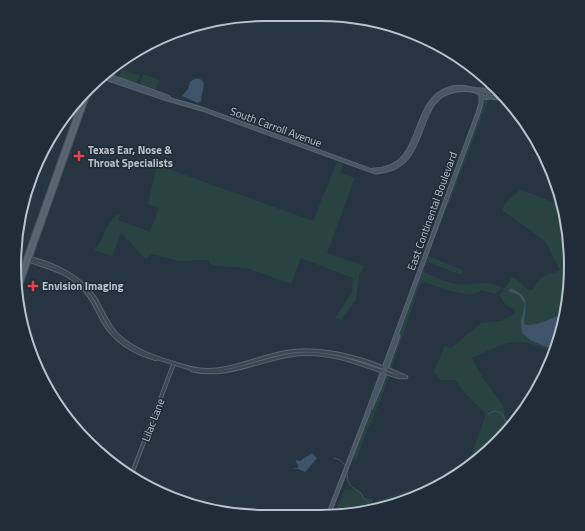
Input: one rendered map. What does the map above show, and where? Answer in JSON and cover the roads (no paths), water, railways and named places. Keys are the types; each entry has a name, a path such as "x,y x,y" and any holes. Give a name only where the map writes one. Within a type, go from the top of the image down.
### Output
{"main road":[{"name":"South Carroll Avenue","path":"111,77 161,97 179,101"},
{"name":"South Carroll Avenue","path":"108,79 127,86 145,89 375,172 385,171 398,165 407,158 414,148 429,109 443,95 454,91 463,90 473,91 486,97"},
{"name":"South Carroll Avenue","path":"366,169 376,170 392,166 405,156 412,147 427,108 436,96 456,87 467,87 483,90 495,97"},
{"path":"481,95 486,87"},
{"path":"488,92 486,97 495,97"},
{"name":"East Continental Boulevard","path":"481,95 481,103"},
{"name":"East Continental Boulevard","path":"330,509 384,370 481,103 486,97"},
{"path":"21,273 85,101"},
{"path":"22,277 79,107"}],"street":[{"path":"27,259 64,273 83,286 107,328 116,338 135,352 198,372 227,372 288,355 313,354 342,357 384,370 406,377 399,377 384,370"},
{"name":"Lilac Lane","path":"133,471 174,364"}],"water":[{"path":"196,78 202,80 204,83 201,101 198,103 182,96 188,89 190,82"},
{"path":"511,288 517,291 524,298 526,306 524,323 526,325 541,323 559,315 556,329 549,348 532,341 522,333 521,322 525,304 519,295 508,291"},
{"path":"312,453 317,458 305,472 298,469 292,469 298,468 296,460 300,461"}],"waterway":[{"path":"488,414 494,411 498,412 503,415 505,421 507,422"},
{"path":"334,458 340,460 345,465"},
{"path":"347,469 347,476 350,486 361,493 363,498 368,502 368,505"}],"place":[{"name":"Texas Ear, Nose & Throat Specialists","path":"79,156"},
{"name":"Envision Imaging","path":"33,286"}]}
